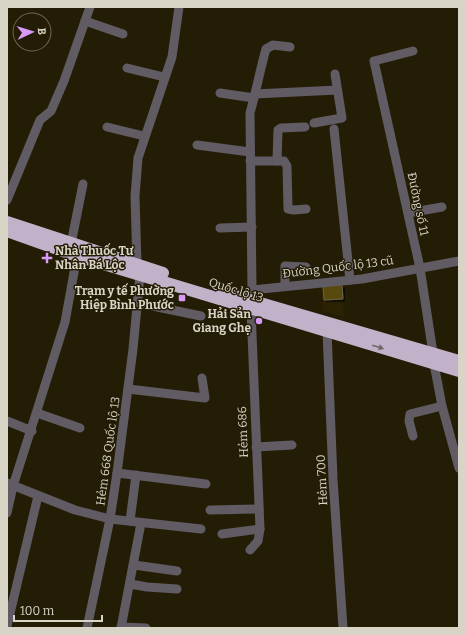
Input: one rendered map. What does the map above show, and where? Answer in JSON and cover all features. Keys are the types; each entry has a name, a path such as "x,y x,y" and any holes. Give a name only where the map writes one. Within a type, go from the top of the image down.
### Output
{"highway":[{"name":"Quốc lộ 13","path":"7,222 71,244 138,270"},
{"name":"Quốc lộ 13","path":"7,231 77,256 138,270 252,300 434,358 459,371"},
{"name":"Quốc lộ 13","path":"252,300 327,332 434,358 459,361"}],"street":[{"path":"7,200 40,120 51,111 64,81 90,7"},
{"name":"Hẻm 668 Quốc lộ 13","path":"87,628 110,519 138,303 135,196 138,158 144,136 172,57 179,7"},
{"path":"85,21 123,34"},
{"name":"Hẻm 686","path":"250,550 258,541 260,529 252,300 250,113 255,96 256,81 266,49 273,45 290,47"},
{"name":"Đường số 11","path":"413,51 374,61 420,268 442,406 459,468"},
{"path":"127,68 164,77"},
{"path":"278,162 278,130 281,128 309,125 342,118 335,74"},
{"path":"220,93 255,96 337,90"},
{"path":"107,127 144,136"},
{"path":"334,129 350,280"},
{"path":"197,145 250,152"},
{"path":"250,162 284,161 286,166 288,209 306,209"},
{"path":"71,244 83,184"},
{"path":"408,213 442,207"},
{"path":"220,228 252,227"},
{"path":"7,513 10,485 32,431 65,322 77,256"},
{"name":"Đường Quốc lộ 13 cũ","path":"252,300 285,286 350,280 459,261"},
{"path":"285,286 285,266 306,267"},
{"path":"138,303 201,316"},
{"name":"Hẻm 700","path":"327,332 333,479 343,628"},
{"path":"128,389 205,398 202,378"},
{"path":"412,436 409,421 410,414 442,406"},
{"path":"37,413 80,428"},
{"path":"7,421 32,431"},
{"path":"256,447 292,445"},
{"path":"117,473 206,484"},
{"path":"130,521 136,475"},
{"path":"10,485 74,510 110,519 201,529"},
{"path":"7,626 38,496"},
{"path":"210,510 259,509"},
{"path":"141,523 121,628 146,628"},
{"path":"222,534 260,529"},
{"path":"134,565 177,571"},
{"path":"130,584 177,589"}],"shaded area":[{"path":"342,283 344,317 323,311 321,285"}],"building":[{"path":"342,285 343,299 324,300 323,286"}],"place":[{"name":"Nhà Thuốc Tư Nhân Bá Lộc","path":"47,258"},
{"name":"Trạm y tế Phường Hiệp Bình Phước","path":"182,298"},
{"name":"Hải Sản Giang Ghẹ","path":"259,321"}]}
